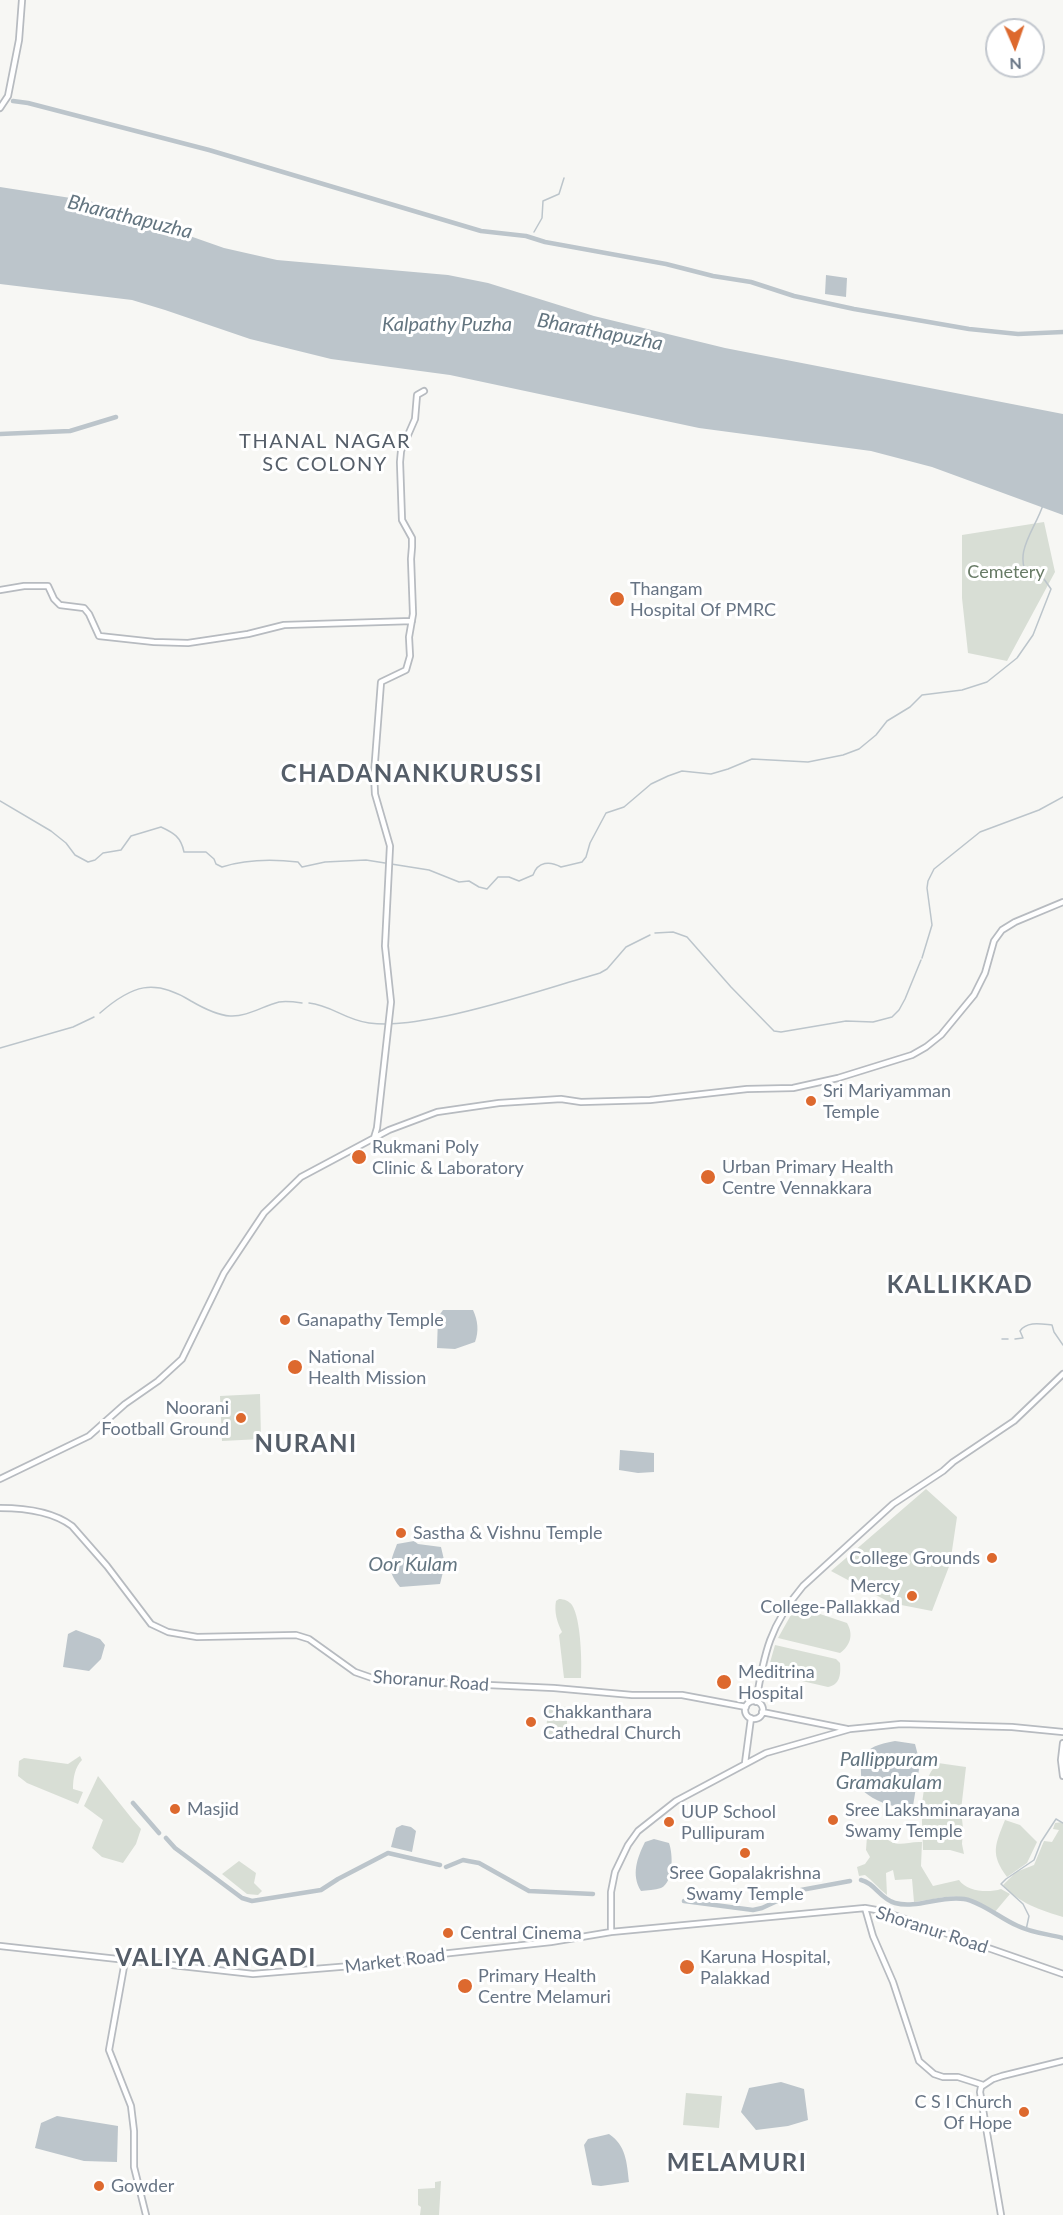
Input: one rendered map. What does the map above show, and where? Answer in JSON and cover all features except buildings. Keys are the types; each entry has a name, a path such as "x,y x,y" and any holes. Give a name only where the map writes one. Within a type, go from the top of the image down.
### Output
{"main road":[{"path":"0,108 8,96 19,40 22,0"},
{"path":"374,1138 380,1102 391,989 386,974 385,928 390,846 375,794 379,700 383,679 406,670 410,656 412,538 402,520 401,451 415,419 417,395 423,391"},
{"path":"0,590 24,586 48,586 60,605 84,608 99,636 168,644 224,638 285,625 412,621"},
{"path":"0,1479 89,1436 182,1359 224,1273 264,1213 302,1177 374,1138 424,1115 460,1108 544,1100 598,1102 650,1100 747,1089 793,1088 838,1078 912,1055 941,1035 974,995 986,973 994,941 1002,930 1015,922 1063,902"},
{"path":"756,1702 763,1658 769,1640 791,1600 803,1586 892,1504 943,1472 953,1462 1014,1421 1063,1374"},
{"name":"Shoranur Road","path":"0,1508 37,1512 59,1518 72,1526 107,1566 151,1624 168,1632 197,1637 296,1635 309,1639 355,1672 378,1680 554,1688 632,1695 682,1695 746,1707"},
{"path":"744,1763 751,1718 746,1712 746,1707 749,1703 756,1702 762,1707 762,1713 759,1717 751,1718"},
{"path":"762,1713 850,1729"},
{"path":"610,1932 610,1892 615,1872 638,1830 676,1801 766,1753 850,1729 917,1724 1012,1727 1063,1732"},
{"path":"1063,1743 1061,1760 1063,1776"},
{"path":"865,1908 919,2061 934,2074 958,2077 983,2085"},
{"name":"Shoranur Road","path":"610,1932 865,1908 882,1911 1063,1974"},
{"name":"Market Road","path":"0,1946 256,1974 388,1963 432,1955 551,1942 610,1932"},
{"path":"125,1961 109,2050 131,2106 134,2167 146,2215"},
{"path":"1001,2215 980,2092 983,2085 1002,2076 1063,2061"}],"green space":[{"name":"Cemetery","path":"1044,522 1055,572 1007,661 968,653 962,598 962,535"},
{"name":"Noorani Football Ground","path":"260,1394 261,1439 222,1441 220,1396"},
{"path":"926,1489 957,1517 950,1564 932,1611 891,1603 831,1571"},
{"path":"559,1599 569,1602 575,1612 580,1641 581,1678 564,1678 559,1635 562,1632 555,1609 556,1601"},
{"path":"796,1606 847,1623 850,1640 846,1647 840,1653 778,1638"},
{"path":"775,1645 836,1659 840,1663 840,1675 837,1681 828,1687 767,1673"},
{"path":"548,1706 568,1707 566,1736 546,1734"},
{"path":"80,1756 82,1760 76,1769 73,1785 73,1789 83,1792 78,1804 27,1783 18,1776 19,1761 24,1758 68,1764"},
{"path":"938,1763 966,1767 961,1810 964,1854 950,1850 923,1850 924,1792 926,1782"},
{"path":"98,1776 141,1829 136,1844 123,1863 102,1857 92,1848 103,1820 84,1806"},
{"path":"1005,1820 1020,1825 1037,1842 1027,1863 1007,1877 996,1855 997,1843"},
{"path":"1063,1822 1063,1917 1038,1909 1023,1901 1003,1885 1016,1872 1034,1865 1044,1841 1052,1842 1059,1830 1053,1829 1055,1823"},
{"path":"882,1835 897,1844 922,1842 921,1866 933,1886 959,1880 973,1889 990,1891 1001,1889 1010,1894 994,1913 972,1900 963,1898 947,1897 914,1902 912,1879 895,1880 893,1870 886,1873 887,1895 865,1875 859,1876 857,1867 865,1864 870,1857 866,1850 867,1836"},
{"path":"239,1861 256,1873 254,1883 262,1891 258,1895 247,1894 222,1874"},
{"path":"686,2093 722,2096 719,2128 683,2125"},
{"path":"441,2181 439,2215 420,2215 418,2189 435,2188 435,2182"}],"water":[{"name":"Kalpathy Puzha","path":"0,187 90,201 224,248 277,260 448,275 488,283 594,316 725,348 1063,414 1063,515 932,467 871,451 699,428 450,375 331,359 250,339 132,300 0,284"},
{"path":"826,275 847,278 846,297 825,294"},
{"path":"443,1310 473,1310 477,1326 475,1342 455,1349 437,1348 438,1317"},
{"path":"620,1450 654,1453 654,1472 638,1473 619,1470"},
{"name":"Oor Kulam","path":"414,1541 418,1544 441,1547 445,1564 440,1584 400,1587 396,1581 391,1566 397,1544"},
{"path":"76,1630 100,1639 105,1645 101,1659 89,1671 63,1667 68,1634"},
{"name":"Pallippuram Gramakulam","path":"895,1741 915,1744 920,1763 913,1806 899,1807 886,1804 863,1791 861,1770 864,1756 868,1750 883,1743"},
{"path":"402,1825 416,1831 412,1852 391,1847 396,1828"},
{"path":"654,1839 669,1843 672,1860 670,1874 661,1888 641,1891 636,1879 638,1860 645,1842"},
{"path":"781,2082 804,2089 808,2120 788,2126 756,2130 741,2112 749,2088"},
{"path":"57,2116 118,2126 117,2162 84,2161 35,2148 41,2123"},
{"path":"609,2134 615,2138 622,2149 629,2182 592,2185 584,2145 588,2139"}],"waterway":[{"path":"13,101 209,150 481,231 526,236 545,242 666,264 713,276 751,282 794,296 854,309 969,329 1018,334 1063,332"},
{"path":"534,232 542,218 543,201 559,194 564,178"},
{"path":"0,434 70,431 116,417"},
{"path":"0,801 51,831 66,843 75,855 88,862 95,860 103,853 121,850 131,836 161,827 176,836 184,852 206,852 216,864 222,867 260,860 298,862 302,867 325,862 366,860 429,870 459,882 469,881 487,889 498,877 509,877 519,881 533,875 541,865 553,864 561,867 582,862 606,813 624,807 651,784 668,776 682,771 711,774 752,759 808,762 843,755 859,749 876,735 887,721 910,707 922,695 962,690 987,682 1017,658 1033,635 1051,589 1044,579 1029,578 1024,569 1023,560 1027,541 1043,505"},
{"path":"922,958 932,925 927,888 934,869 980,832 1039,810 1063,797"},
{"path":"655,933 673,932 687,937 774,1031 781,1032 846,1021 873,1022 892,1017 905,999 921,960"},
{"path":"309,1003 353,1019 379,1024 446,1016 504,1002 600,973 607,969 626,947 650,935"},
{"path":"100,1013 133,991 154,987 178,994 215,1013 230,1016 249,1013 279,1002 302,1003"},
{"path":"0,1048 73,1027 94,1017"},
{"path":"1015,1339 1023,1338 1020,1331 1026,1326 1052,1325 1063,1345"},
{"path":"1002,1339 1008,1339"},
{"path":"133,1803 159,1833"},
{"path":"1026,1930 1029,1916 1023,1904 1001,1884 1034,1860 1041,1842 1056,1819 1063,1823"},
{"path":"166,1838 175,1848 242,1898 252,1901 321,1890 388,1853 440,1865"},
{"path":"446,1867 463,1860 479,1863 529,1891 593,1894"},
{"path":"861,1880 895,1903 912,1904 955,1898 964,1899 1023,1928 1063,1938"},
{"path":"684,1901 753,1910 801,1890 850,1881"}],"place":[{"name":"Thangam Hospital Of PMRC","path":"617,599"},
{"name":"Sri Mariyamman Temple","path":"811,1101"},
{"name":"Rukmani Poly Clinic & Laboratory","path":"359,1157"},
{"name":"Urban Primary Health Centre Vennakkara","path":"708,1177"},
{"name":"Ganapathy Temple","path":"285,1320"},
{"name":"National Health Mission","path":"295,1367"},
{"name":"Noorani Football Ground","path":"241,1418"},
{"name":"Sastha & Vishnu Temple","path":"401,1533"},
{"name":"College Grounds","path":"992,1558"},
{"name":"Mercy College-Pallakkad","path":"912,1596"},
{"name":"Meditrina Hospital","path":"724,1682"},
{"name":"Chakkanthara Cathedral Church","path":"531,1722"},
{"name":"Masjid","path":"175,1809"},
{"name":"Sree Lakshminarayana Swamy Temple","path":"833,1820"},
{"name":"UUP School Pullipuram","path":"669,1822"},
{"name":"Sree Gopalakrishna Swamy Temple","path":"745,1853"},
{"name":"Central Cinema","path":"448,1933"},
{"name":"Karuna Hospital, Palakkad","path":"687,1967"},
{"name":"Primary Health Centre Melamuri","path":"465,1986"},
{"name":"C S I Church Of Hope","path":"1024,2112"},
{"name":"Gowder","path":"99,2186"}],"district":[{"name":"THANAL NAGAR SC COLONY","path":"325,454"},
{"name":"CHADANANKURUSSI","path":"412,774"},
{"name":"KALLIKKAD","path":"960,1285"},
{"name":"NURANI","path":"306,1444"},
{"name":"VALIYA ANGADI","path":"216,1958"},
{"name":"MELAMURI","path":"737,2163"}],"water label":[{"name":"Bharathapuzha","path":"130,217"},
{"name":"Bharathapuzha","path":"600,332"}]}
